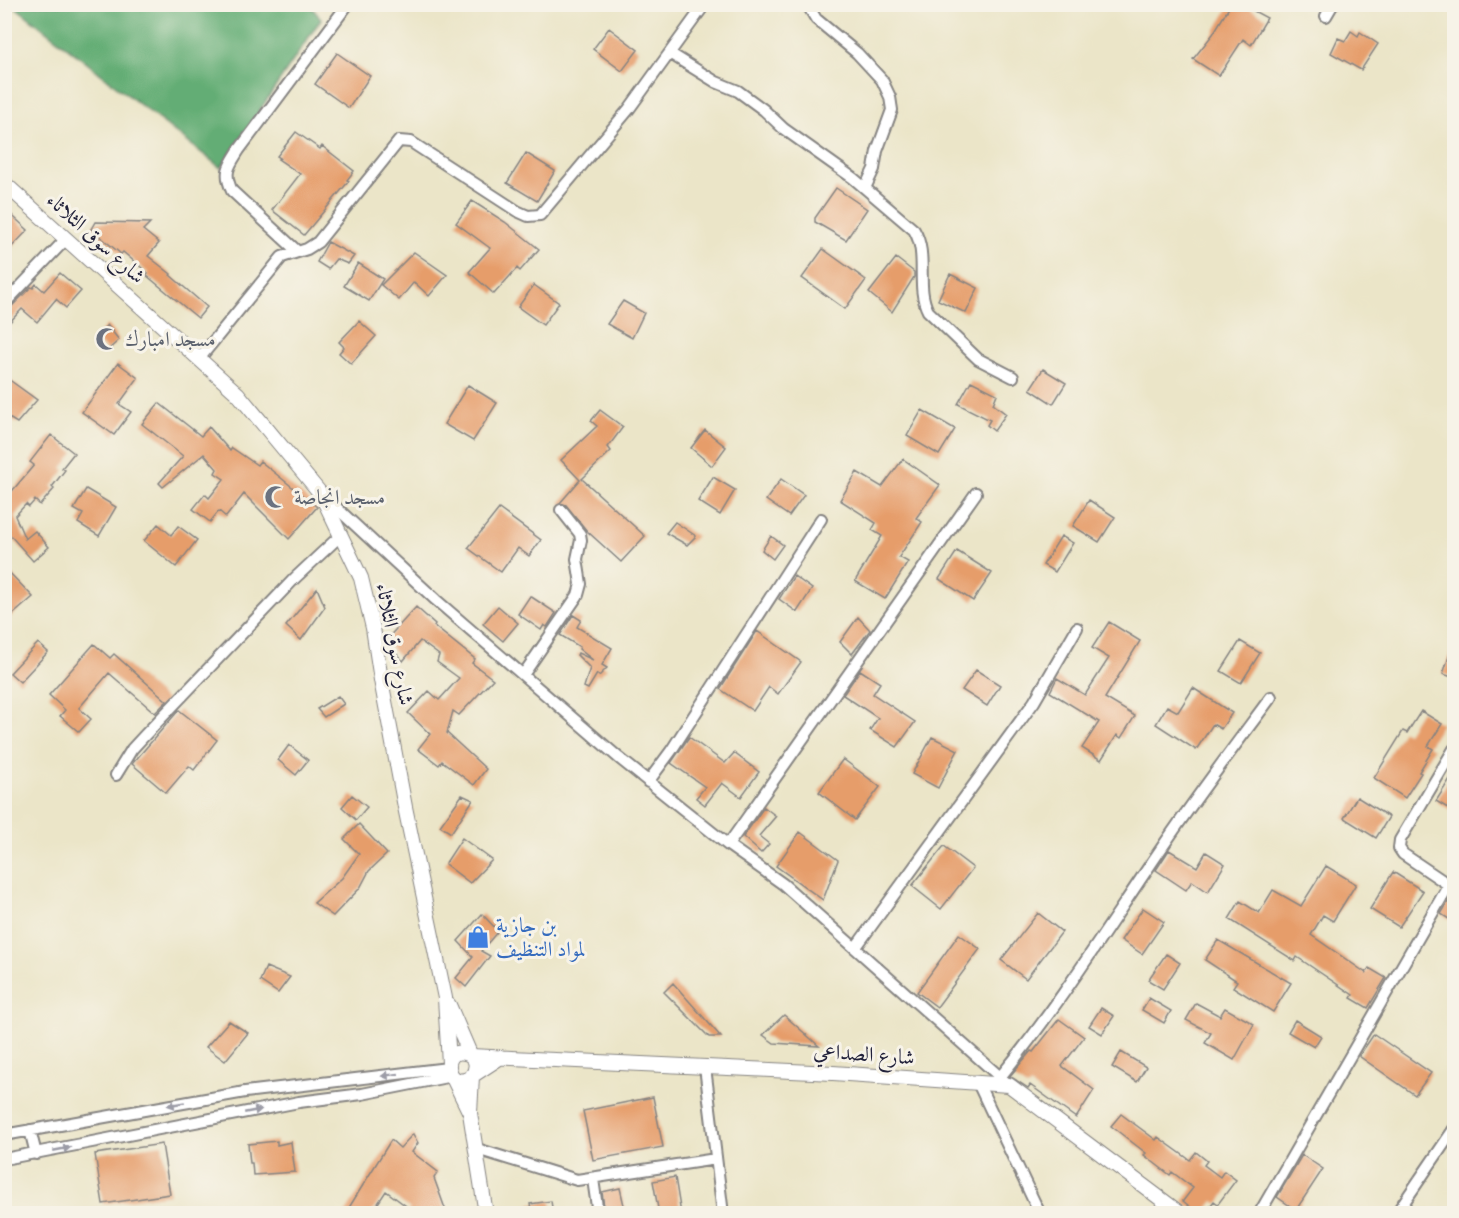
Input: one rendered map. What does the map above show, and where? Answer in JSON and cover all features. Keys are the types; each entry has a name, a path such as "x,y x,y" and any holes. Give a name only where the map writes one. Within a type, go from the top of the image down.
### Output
{"street":[{"path":"298,252 232,191 227,179 228,168 348,4"},
{"path":"199,360 282,257 318,243 399,141 411,142 517,211 528,216 540,214 604,140 671,54 705,4"},
{"path":"776,4 783,4"},
{"path":"807,4 816,19 857,53 882,80 890,97 892,110 876,151 874,168 865,188"},
{"path":"1326,16 1333,4"},
{"path":"671,54 716,82 738,91 764,110 784,129 865,188 914,230 921,249 923,302 928,311 978,359 1013,377"},
{"name":"شارع سوق الثلاثاء","path":"4,183 238,394 321,494 361,578 373,628 409,831 445,998"},
{"path":"4,304 66,239"},
{"path":"321,494 436,600 648,782 728,845 783,884 1005,1080 1181,1214"},
{"path":"728,845 976,494"},
{"path":"523,675 578,595 581,584 577,559 580,534 561,510"},
{"path":"648,782 671,751 821,519"},
{"path":"116,776 132,748 295,578 341,535"},
{"path":"856,947 1021,722 1046,685 1077,628"},
{"path":"1005,1080 1161,848 1270,697"},
{"path":"1259,1214 1452,880 1403,854 1399,848 1400,840 1455,749"},
{"path":"445,998 476,1063 472,1076 470,1113"},
{"path":"445,998 450,1069 470,1113 486,1214"},
{"path":"4,1159 299,1102 362,1094 450,1069 458,1053 467,1053 471,1056"},
{"name":"شارع الصداعي","path":"471,1056 833,1073 978,1083 1005,1080"},
{"path":"450,1069 460,1080 472,1076 501,1057"},
{"path":"705,1067 723,1214"},
{"path":"4,1135 245,1092 450,1069"},
{"path":"978,1083 1040,1214"},
{"path":"1396,1214 1455,1129"},
{"path":"30,1130 36,1154"},
{"path":"477,1149 577,1180 716,1159"},
{"path":"593,1179 598,1214"}],"green space":[{"path":"309,4 321,19 221,168 13,5"}],"building":[{"path":"1231,4 1241,4 1267,18 1251,45 1243,39 1219,76 1193,59 1213,34"},
{"path":"609,28 638,50 622,71 593,49"},
{"path":"1351,31 1358,36 1360,32 1378,44 1361,70 1331,53 1338,38 1345,41"},
{"path":"337,53 370,76 349,108 315,84"},
{"path":"296,132 320,149 322,146 354,171 347,180 349,181 304,235 272,210 300,174 277,156"},
{"path":"526,153 555,171 537,201 507,183"},
{"path":"836,188 867,209 846,240 815,222 815,218"},
{"path":"472,201 505,222 539,249 520,271 517,268 494,294 469,272 490,248 456,223"},
{"path":"4,208 28,230 4,255"},
{"path":"95,222 150,223 143,230 159,243 148,256 207,307 198,318 146,275 148,273 123,252 121,254 91,229"},
{"path":"328,242 354,256 348,264 336,259 328,269 317,262"},
{"path":"823,249 866,280 845,309 802,278"},
{"path":"414,252 447,275 429,296 414,282 399,300 381,285"},
{"path":"896,258 914,272 914,277 892,312 869,293"},
{"path":"358,263 383,279 369,301 344,286"},
{"path":"60,273 81,291 66,308 56,299 37,322 22,309 4,328 4,311 36,284 44,291"},
{"path":"950,274 978,288 966,313 938,300"},
{"path":"534,285 559,303 543,325 518,307"},
{"path":"623,301 644,313 632,338 607,324"},
{"path":"359,321 376,336 351,364 339,353 344,347 339,342"},
{"name":"مسجد امبارك","path":"107,325 119,340 107,351 95,338"},
{"path":"118,363 138,378 119,404 131,412 114,435 82,412"},
{"path":"1043,369 1066,383 1053,404 1030,389"},
{"path":"4,376 37,400 17,423 4,415"},
{"path":"971,381 997,394 993,404 1006,414 994,431 987,425 990,420 958,404"},
{"path":"468,385 497,403 473,441 444,424"},
{"path":"159,403 201,436 209,427 230,451 232,448 257,465 260,461 317,507 289,539 244,494 226,517 219,511 210,522 193,509 205,494 209,498 224,479 215,473 217,469 204,454 163,487 159,483 183,456 142,424"},
{"path":"600,410 623,427 608,447 611,451 582,479 645,536 621,562 587,531 566,505 560,503 580,480 561,460 597,426 591,421"},
{"path":"922,410 955,429 939,455 907,436"},
{"path":"705,430 726,447 712,466 691,448"},
{"path":"51,435 74,453 62,468 65,470 52,487 54,489 40,505 35,500 29,507 26,504 15,516 25,539 35,531 49,547 33,561 10,535 4,541 4,493 7,497 34,465 30,462"},
{"path":"903,459 940,485 916,518 922,522 899,557 908,562 885,599 855,581 882,536 872,530 876,523 840,500 857,472 882,487"},
{"path":"713,477 735,490 720,515 698,501"},
{"path":"781,479 804,495 789,516 766,500"},
{"path":"86,489 116,507 99,536 78,523 83,514 74,509"},
{"path":"1089,500 1115,517 1099,542 1073,526"},
{"path":"499,509 541,540 529,556 518,548 501,572 468,548"},
{"path":"675,522 696,536 687,545 666,533"},
{"path":"158,524 171,535 178,526 197,540 176,567 144,541"},
{"path":"771,536 783,545 773,559 762,550"},
{"path":"1061,536 1073,543 1055,572 1043,565"},
{"path":"957,551 992,573 973,601 939,579"},
{"path":"4,567 33,597 9,618 4,613"},
{"path":"794,576 812,589 797,612 779,599"},
{"path":"317,588 325,607 301,640 286,626"},
{"path":"530,596 556,613 547,627 544,625 541,630 518,614"},
{"path":"498,606 518,623 503,641 483,624"},
{"path":"416,607 435,624 434,626 475,659 472,663 493,679 459,715 453,711 447,733 486,769 474,785 442,761 439,765 418,749 430,734 408,713 429,691 439,700 459,678 437,662 439,655 420,641 403,661 385,641"},
{"path":"573,615 581,620 577,627 612,648 602,665 607,668 599,676 597,674 588,689 584,687 590,668 577,655 578,653 593,660 579,649 580,647 560,635"},
{"path":"858,617 870,630 852,654 840,642"},
{"path":"1109,622 1140,641 1105,698 1135,716 1121,738 1117,735 1101,760 1082,748 1099,722 1050,692 1057,678 1085,695 1109,658 1092,648"},
{"path":"757,631 801,662 778,694 769,687 753,711 720,689"},
{"path":"1240,641 1260,653 1241,683 1221,671"},
{"path":"38,643 48,652 20,682 10,673"},
{"path":"94,644 110,658 114,654 167,701 155,713 109,673 79,708 91,719 79,732 60,716 65,710 49,695"},
{"path":"1453,645 1455,645 1455,678 1443,674"},
{"path":"860,670 880,683 873,694 915,722 897,747 870,730 878,718 843,695"},
{"path":"976,670 1000,685 987,706 962,690"},
{"path":"1193,688 1232,713 1221,729 1213,724 1196,750 1156,724 1167,706 1178,712"},
{"path":"338,696 344,704 324,717 317,709"},
{"path":"179,710 217,740 194,770 189,766 166,793 132,764"},
{"path":"1421,711 1442,724 1428,746 1433,749 1419,772 1421,773 1405,798 1374,778 1403,731 1407,733"},
{"path":"689,737 725,763 734,753 759,772 741,797 722,783 705,805 696,798 705,787 671,763"},
{"path":"932,737 958,750 938,788 912,774"},
{"path":"289,745 308,760 296,775 278,760"},
{"path":"843,759 880,787 855,820 819,792"},
{"path":"1455,771 1455,805 1451,810 1436,801"},
{"path":"352,795 367,807 356,820 342,807"},
{"path":"462,795 473,800 451,833 440,826"},
{"path":"1357,797 1389,817 1376,838 1344,818"},
{"path":"764,807 776,816 759,836 769,844 761,853 743,837"},
{"path":"359,824 387,854 369,871 360,888 333,916 314,903 342,878 359,854 344,839"},
{"path":"800,832 838,860 823,900 776,866"},
{"path":"462,838 492,860 470,883 445,864"},
{"path":"944,846 973,868 941,909 912,886"},
{"path":"1169,850 1197,867 1206,852 1225,864 1208,892 1192,881 1186,890 1156,870"},
{"path":"1326,866 1356,884 1333,921 1323,915 1311,935 1366,973 1369,968 1386,978 1368,1008 1351,998 1353,995 1297,957 1295,961 1229,919 1240,901 1259,913 1273,890 1301,906"},
{"path":"1393,872 1423,891 1399,927 1370,909"},
{"path":"1455,890 1455,923 1441,914"},
{"path":"1143,908 1164,922 1142,954 1121,940"},
{"path":"1038,913 1062,932 1026,979 1001,960"},
{"name":"بن جازية لمواد التنظيف","path":"482,914 498,931 481,951 490,956 466,987 456,978 473,957 458,941"},
{"path":"959,934 980,949 937,1007 917,992"},
{"path":"1218,940 1291,983 1273,1012 1233,987 1237,981 1205,960"},
{"path":"1166,954 1180,963 1163,989 1148,980"},
{"path":"266,967 290,977 278,993 260,981"},
{"path":"673,983 721,1037 709,1037 664,992"},
{"path":"1149,998 1171,1011 1164,1023 1142,1010"},
{"path":"1196,1003 1220,1016 1225,1008 1254,1024 1234,1060 1205,1043 1211,1033 1186,1020"},
{"path":"1101,1008 1114,1016 1102,1034 1089,1026"},
{"path":"784,1015 819,1046 774,1043 763,1035"},
{"path":"1059,1019 1084,1037 1062,1066 1094,1090 1076,1118 1030,1085 1028,1088 1010,1076"},
{"path":"1295,1020 1321,1036 1314,1047 1288,1032"},
{"path":"229,1021 248,1033 225,1061 206,1047"},
{"path":"1374,1034 1431,1073 1415,1095 1359,1056"},
{"path":"1121,1052 1146,1067 1137,1082 1112,1067"},
{"path":"653,1097 663,1147 593,1160 583,1111"},
{"path":"1121,1114 1156,1140 1158,1137 1190,1160 1196,1152 1207,1161 1204,1165 1220,1177 1224,1171 1236,1180 1218,1204 1214,1201 1204,1214 1199,1214 1183,1201 1193,1188 1172,1172 1170,1175 1111,1126"},
{"path":"413,1134 418,1143 412,1152 438,1172 434,1178 447,1214 406,1214 410,1209 386,1191 371,1214 345,1214 391,1140 400,1148"},
{"path":"277,1141 277,1145 291,1142 295,1172 253,1175 248,1144"},
{"path":"162,1144 170,1194 103,1204 95,1154"},
{"path":"1302,1155 1323,1169 1296,1210 1277,1197"},
{"path":"675,1177 681,1214 659,1214 653,1181"},
{"path":"620,1188 626,1214 605,1214 602,1192"},
{"path":"551,1201 553,1214 532,1214 530,1204"}],"place":[{"name":"مسجد امبارك","path":"107,339"},
{"name":"مسجد انجاصة","path":"276,497"},
{"name":"بن جازية لمواد التنظيف","path":"478,937"}]}
